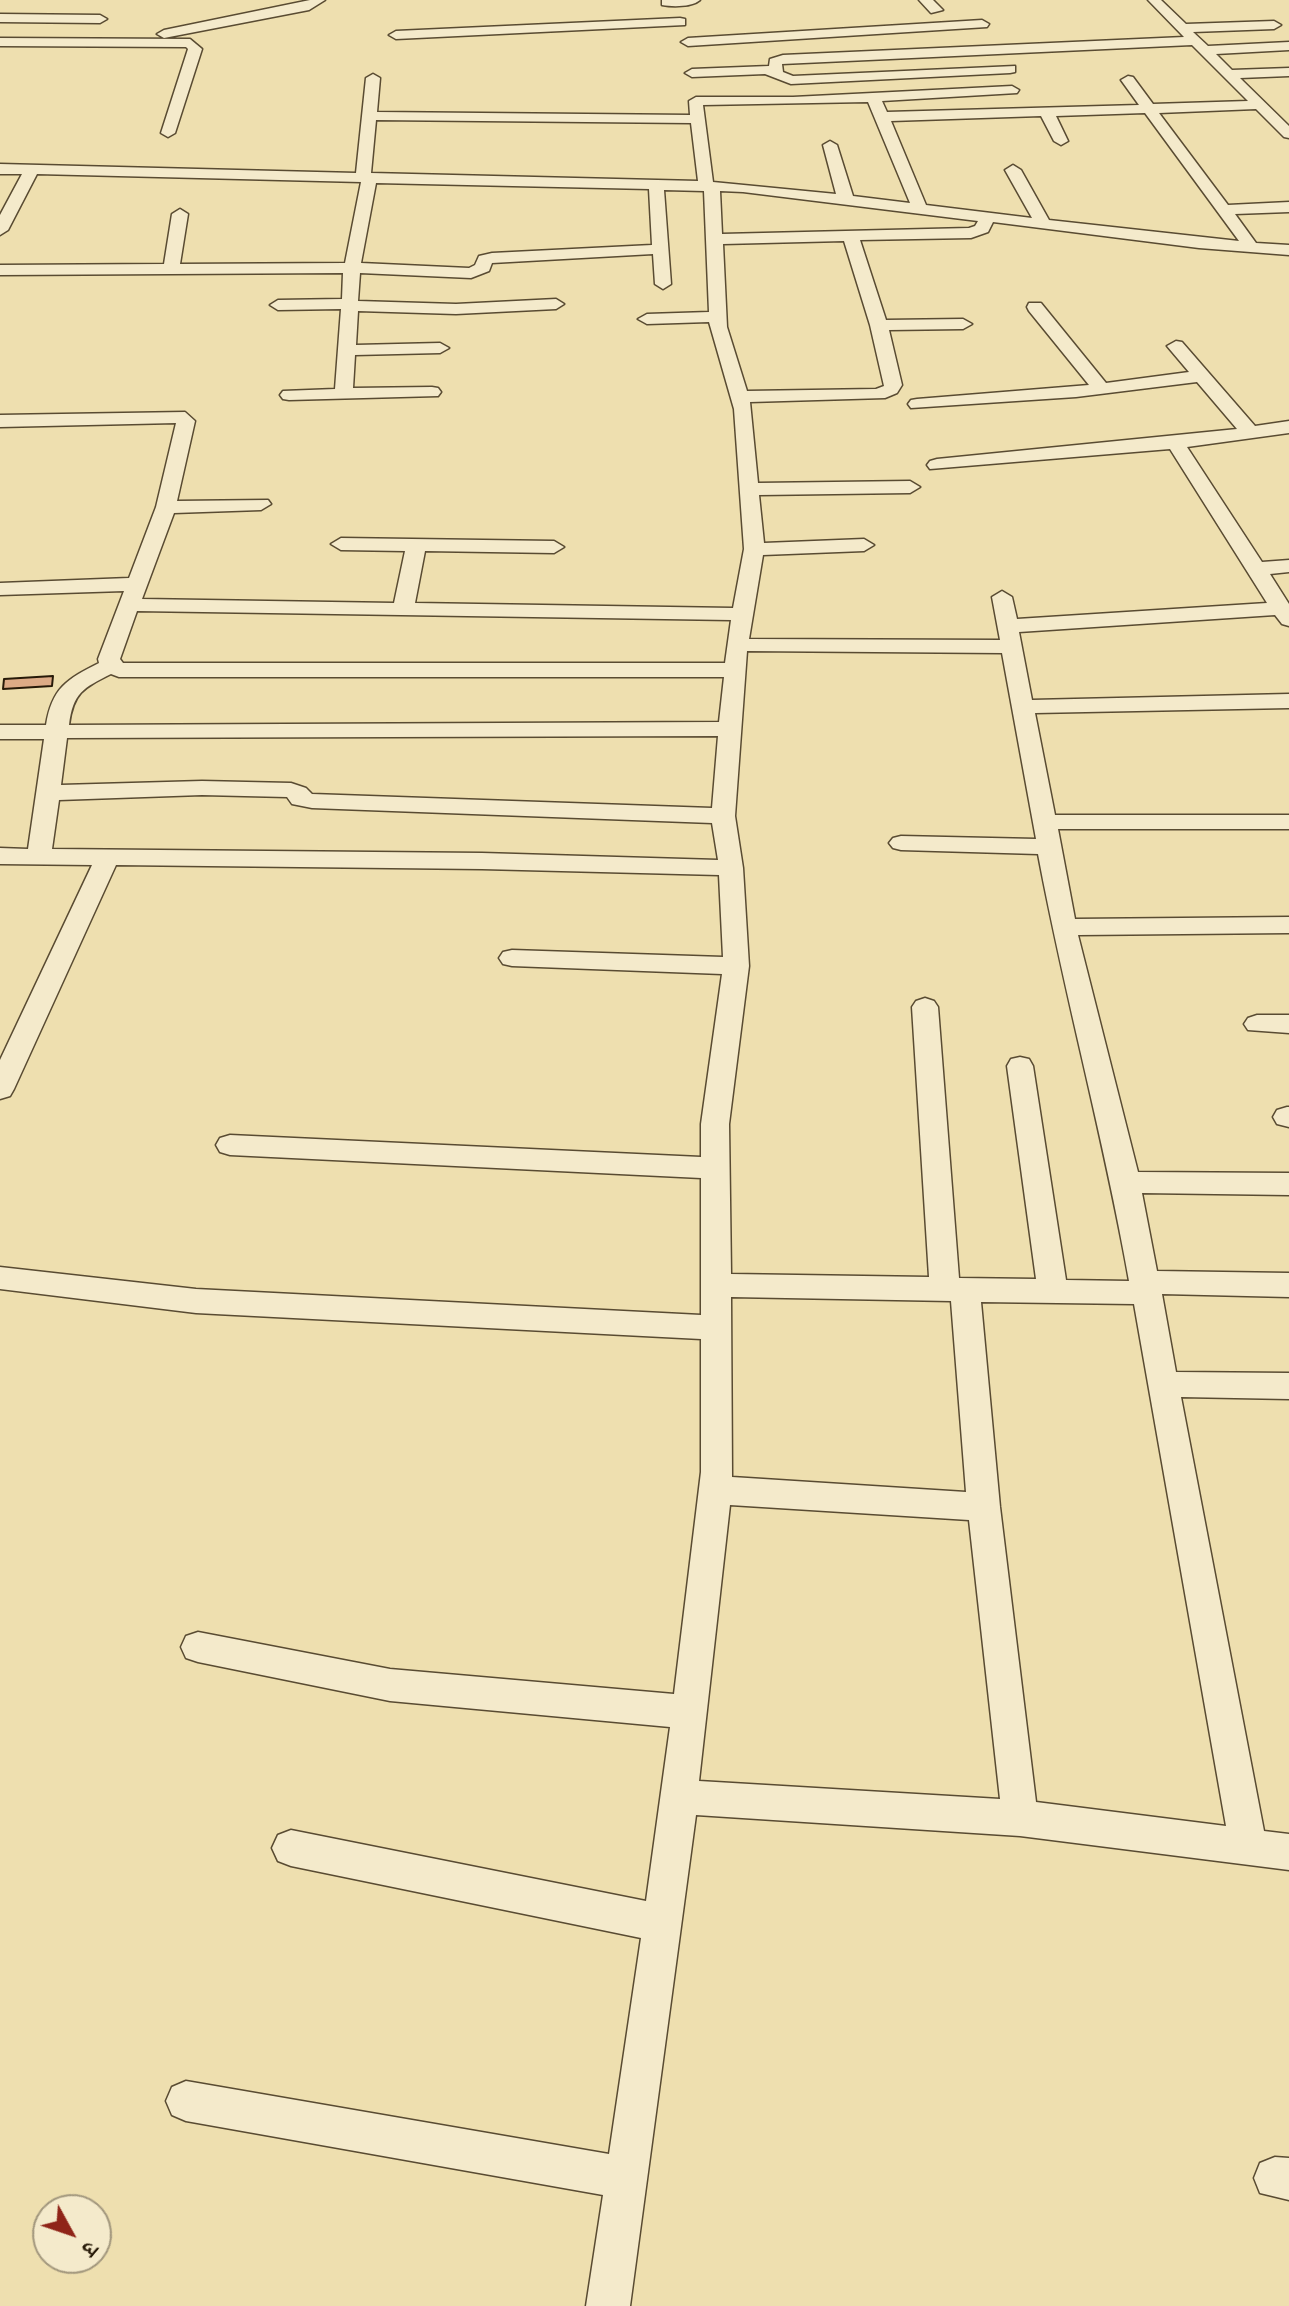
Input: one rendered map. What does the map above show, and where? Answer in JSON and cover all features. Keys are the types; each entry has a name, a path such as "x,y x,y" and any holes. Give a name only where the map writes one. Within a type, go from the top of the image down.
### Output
{"street":[{"path":"129,42 309,6 319,0"},
{"path":"608,2306 679,1797 715,1490 715,1124 736,966 731,868 723,816 741,614 754,549 739,397 717,317 709,186 688,42 667,1 694,0"},
{"path":"925,0 936,10"},
{"path":"1154,0 1230,74 1265,103 1288,132"},
{"path":"0,18 100,19"},
{"path":"396,35 608,20 680,22"},
{"path":"688,42 982,24"},
{"path":"1182,28 1274,25"},
{"path":"0,42 182,41 194,45 168,133"},
{"path":"1010,69 791,80 782,79 776,72 775,62 783,59 1200,46 1289,46"},
{"path":"692,73 776,72"},
{"path":"1230,74 1289,72"},
{"path":"344,394 352,268 366,178 373,78"},
{"path":"1128,80 1251,247"},
{"path":"696,101 1012,90"},
{"path":"873,97 920,209"},
{"path":"885,124 1265,103"},
{"path":"1047,113 1052,133"},
{"path":"371,116 698,119"},
{"path":"885,124 994,130"},
{"path":"739,397 887,392 893,385 879,325 842,218 830,145"},
{"path":"0,169 709,186 842,218 971,233 982,229 988,217"},
{"path":"0,230 32,170"},
{"path":"1013,170 1043,224"},
{"path":"656,184 663,284"},
{"path":"1224,210 1289,207"},
{"path":"714,239 920,209 1289,250"},
{"path":"171,269 180,214"},
{"path":"0,270 352,268 471,273 483,268 485,259 492,258 660,249"},
{"path":"278,305 456,309 556,304"},
{"path":"1035,307 1102,389"},
{"path":"647,319 717,317"},
{"path":"879,325 963,324"},
{"path":"1176,346 1251,433"},
{"path":"347,350 440,348"},
{"path":"917,404 1102,389 1203,376"},
{"path":"289,395 432,392"},
{"path":"0,446 5,421 184,418 186,421 166,507 109,659 111,666"},
{"path":"937,465 1175,443 1289,427"},
{"path":"39,855 61,701 68,690 111,666 130,671 736,658 1285,614 1175,443"},
{"path":"749,489 910,487"},
{"path":"166,507 261,504"},
{"path":"341,544 554,547"},
{"path":"403,609 416,544"},
{"path":"754,549 864,545"},
{"path":"1256,569 1289,566"},
{"path":"0,589 136,584"},
{"path":"1002,597 1065,927 1126,1182 1249,1849"},
{"path":"128,605 741,614"},
{"path":"1023,707 1289,701"},
{"path":"0,732 732,729"},
{"path":"47,793 202,788 291,790 298,793 300,799 312,801 723,816"},
{"path":"901,843 1289,822"},
{"path":"0,856 482,861 731,868"},
{"path":"0,1089 108,856"},
{"path":"1065,927 1289,925"},
{"path":"512,958 736,966"},
{"path":"925,1007 955,1289 1020,1818"},
{"path":"1257,1024 1289,1024"},
{"path":"1020,1066 1053,1291"},
{"path":"230,1145 716,1168"},
{"path":"1126,1182 1289,1184"},
{"path":"0,1278 196,1301 716,1328"},
{"path":"716,1285 1053,1291 1289,1285"},
{"path":"1164,1384 1289,1386"},
{"path":"715,1490 984,1507"},
{"path":"198,1647 390,1685 689,1712"},
{"path":"679,1797 1020,1818 1289,1852"},
{"path":"291,1848 661,1923"},
{"path":"186,2101 626,2178"}],"building":[{"path":"53,676 52,686 3,689 4,679"}]}
